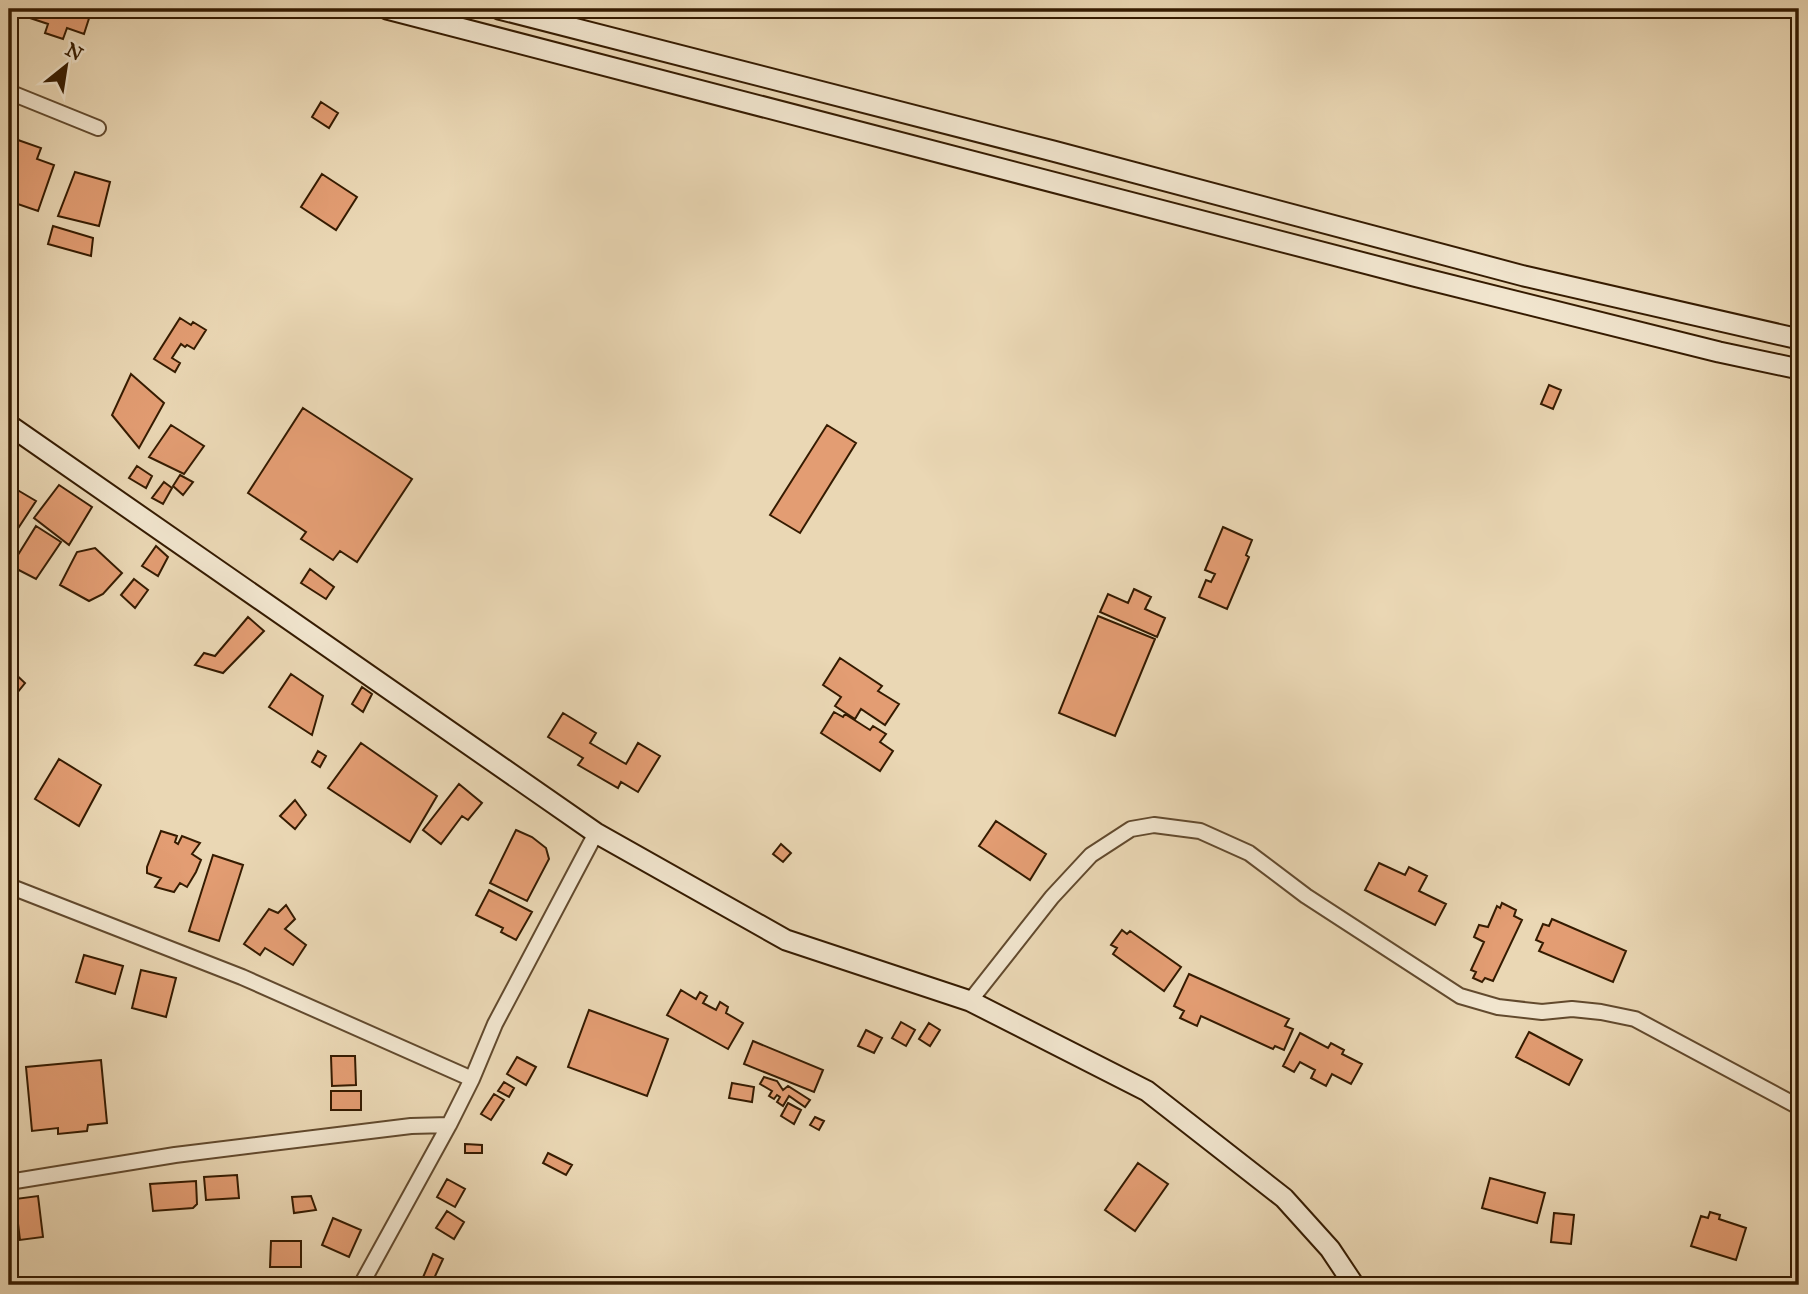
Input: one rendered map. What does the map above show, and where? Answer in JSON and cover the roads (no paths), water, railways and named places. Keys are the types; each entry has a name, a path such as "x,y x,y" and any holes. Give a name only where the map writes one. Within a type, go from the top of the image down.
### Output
{"main road":[{"path":"387,9 1387,269 1719,352 1799,369"},
{"path":"499,9 972,130 1524,276 1799,339"},
{"path":"9,425 596,833 786,940 970,1002 1147,1091 1284,1198 1330,1249 1354,1285"}],"street":[{"path":"9,92 98,128"},
{"path":"970,1002 1052,897 1091,855 1130,829 1154,825 1200,831 1249,853 1306,896 1460,996 1499,1007 1542,1012 1572,1009 1636,1019 1799,1107"},
{"path":"361,1285 449,1125 495,1024 596,833"},
{"path":"9,886 242,977 472,1079"},
{"path":"9,1182 189,1154 411,1126 449,1125"}]}
